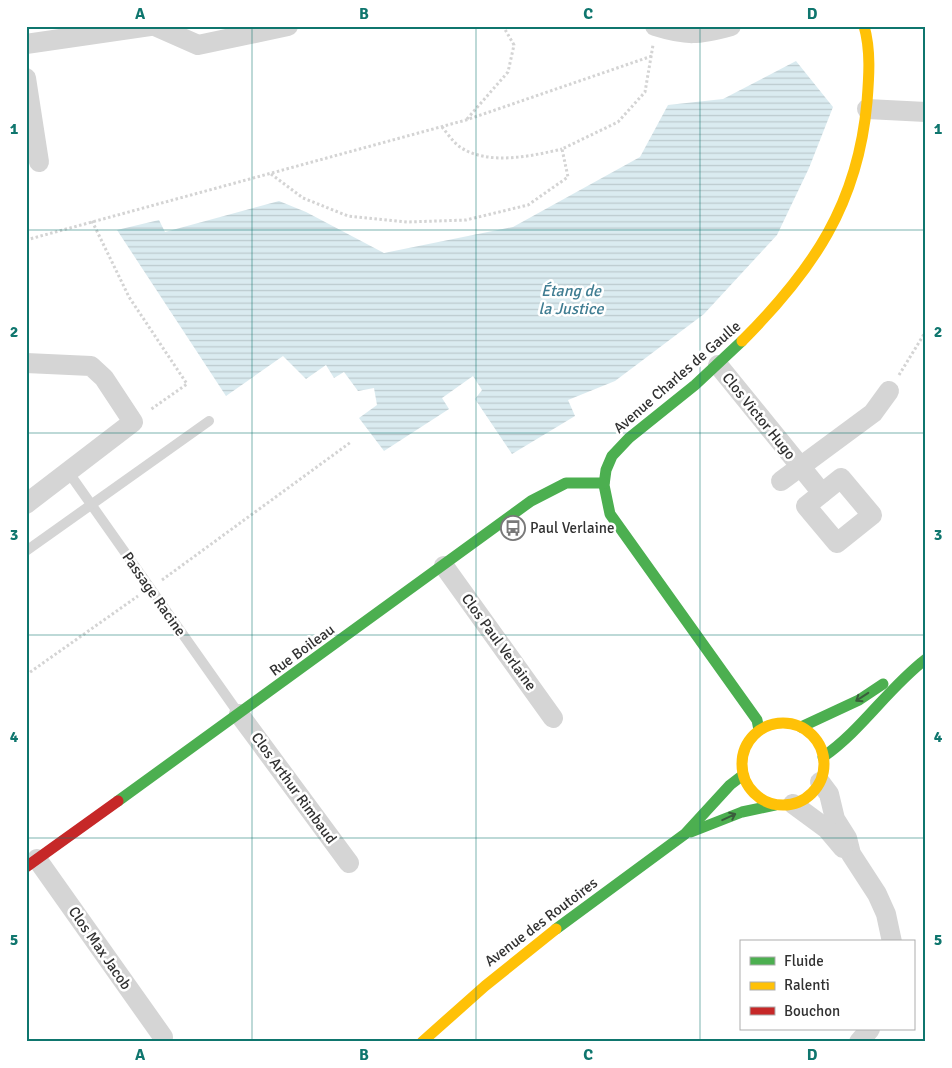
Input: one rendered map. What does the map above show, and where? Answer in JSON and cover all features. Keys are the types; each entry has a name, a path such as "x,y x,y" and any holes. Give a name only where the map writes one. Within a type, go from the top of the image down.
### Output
{"street":[{"path":"26,44 150,26"},
{"path":"155,26 198,45 288,26"},
{"path":"655,26 682,34 699,34 731,26"},
{"name":"Avenue Charles de Gaulle","path":"759,730 757,720 610,514 604,502 606,469 623,442 718,365 757,327 796,283 822,246 843,209 858,166 867,108 868,76 864,26"},
{"path":"26,78 39,162"},
{"path":"867,108 926,112"},
{"path":"26,363 91,366 104,378 133,422 69,473 26,504"},
{"name":"Clos Victor Hugo","path":"718,365 822,493"},
{"name":"Clos Victor Hugo","path":"781,481 873,413 889,391"},
{"name":"Rue Boileau","path":"32,863 444,566 531,501 566,483 604,483"},
{"name":"Clos Paul Verlaine","path":"444,566 553,718"},
{"path":"801,727 859,700 878,686 905,674 926,659"},
{"path":"823,757 839,746 905,674"},
{"name":"Clos Arthur Rimbaud","path":"239,714 349,863"},
{"path":"851,854 838,845 826,829 784,805 755,795 743,775 742,762 744,750 750,739 759,730 780,723 801,727 819,745 823,757 824,770 820,782 829,794 836,819 847,838 851,854 877,894 886,914 892,940"},
{"name":"Avenue des Routoires","path":"422,1042 460,1005 516,958 685,834 701,814 716,801 728,785 743,775"},
{"name":"Avenue des Routoires","path":"685,834 758,806 784,805 804,800 820,782"},
{"name":"Clos Max Jacob","path":"32,863 162,1037"},
{"path":"859,1042 869,1030"}],"lane":[{"path":"26,551 209,421"},
{"name":"Passage Racine","path":"69,473 239,714"}],"path":[{"path":"466,120 508,72 514,46 503,26"},
{"path":"442,127 460,147 479,155 518,158 562,150 618,122 645,92 652,56 655,26"},
{"path":"26,240 466,120 652,56"},
{"path":"271,174 303,198 348,216 407,222 466,220 528,205 568,177 562,150"},
{"path":"92,221 129,297 187,384 133,422"},
{"path":"889,391 926,331"},
{"path":"26,675 150,588 351,442"}],"water":[{"name":"Étang de la Justice","path":"796,61 833,107 809,168 777,235 704,314 615,381 568,400 575,416 512,454 475,399 482,390 473,376 442,398 449,409 384,451 359,418 377,405 374,388 358,391 344,372 334,378 326,365 306,379 283,356 226,396 117,230 159,220 165,232 279,201 306,212 384,253 513,227 640,157 668,105 723,99"}],"traffic: fast":[{"path":"742,341 695,385 629,438 612,456 606,470 604,485 610,514 757,720 759,730"},
{"path":"118,801 531,501 566,483 604,483"},
{"path":"823,757 850,734 912,670 926,659"},
{"path":"801,727 859,700 883,684"},
{"path":"556,929 685,834 730,785 743,775"},
{"path":"691,832 742,812 775,805"}],"traffic: slow":[{"path":"742,341 790,288 810,261 828,233 842,204 854,172 862,139 867,102 869,54 864,26"},
{"path":"783,723 799,726 812,735 821,748 824,764 821,780 812,793 799,802 783,805 767,802 754,793 745,780 742,764 745,748 754,735 767,726 783,723"},
{"path":"422,1042 485,986 556,929"}],"traffic: jam":[{"path":"26,867 118,801"}],"place":[{"name":"Paul Verlaine","path":"513,528"}]}
